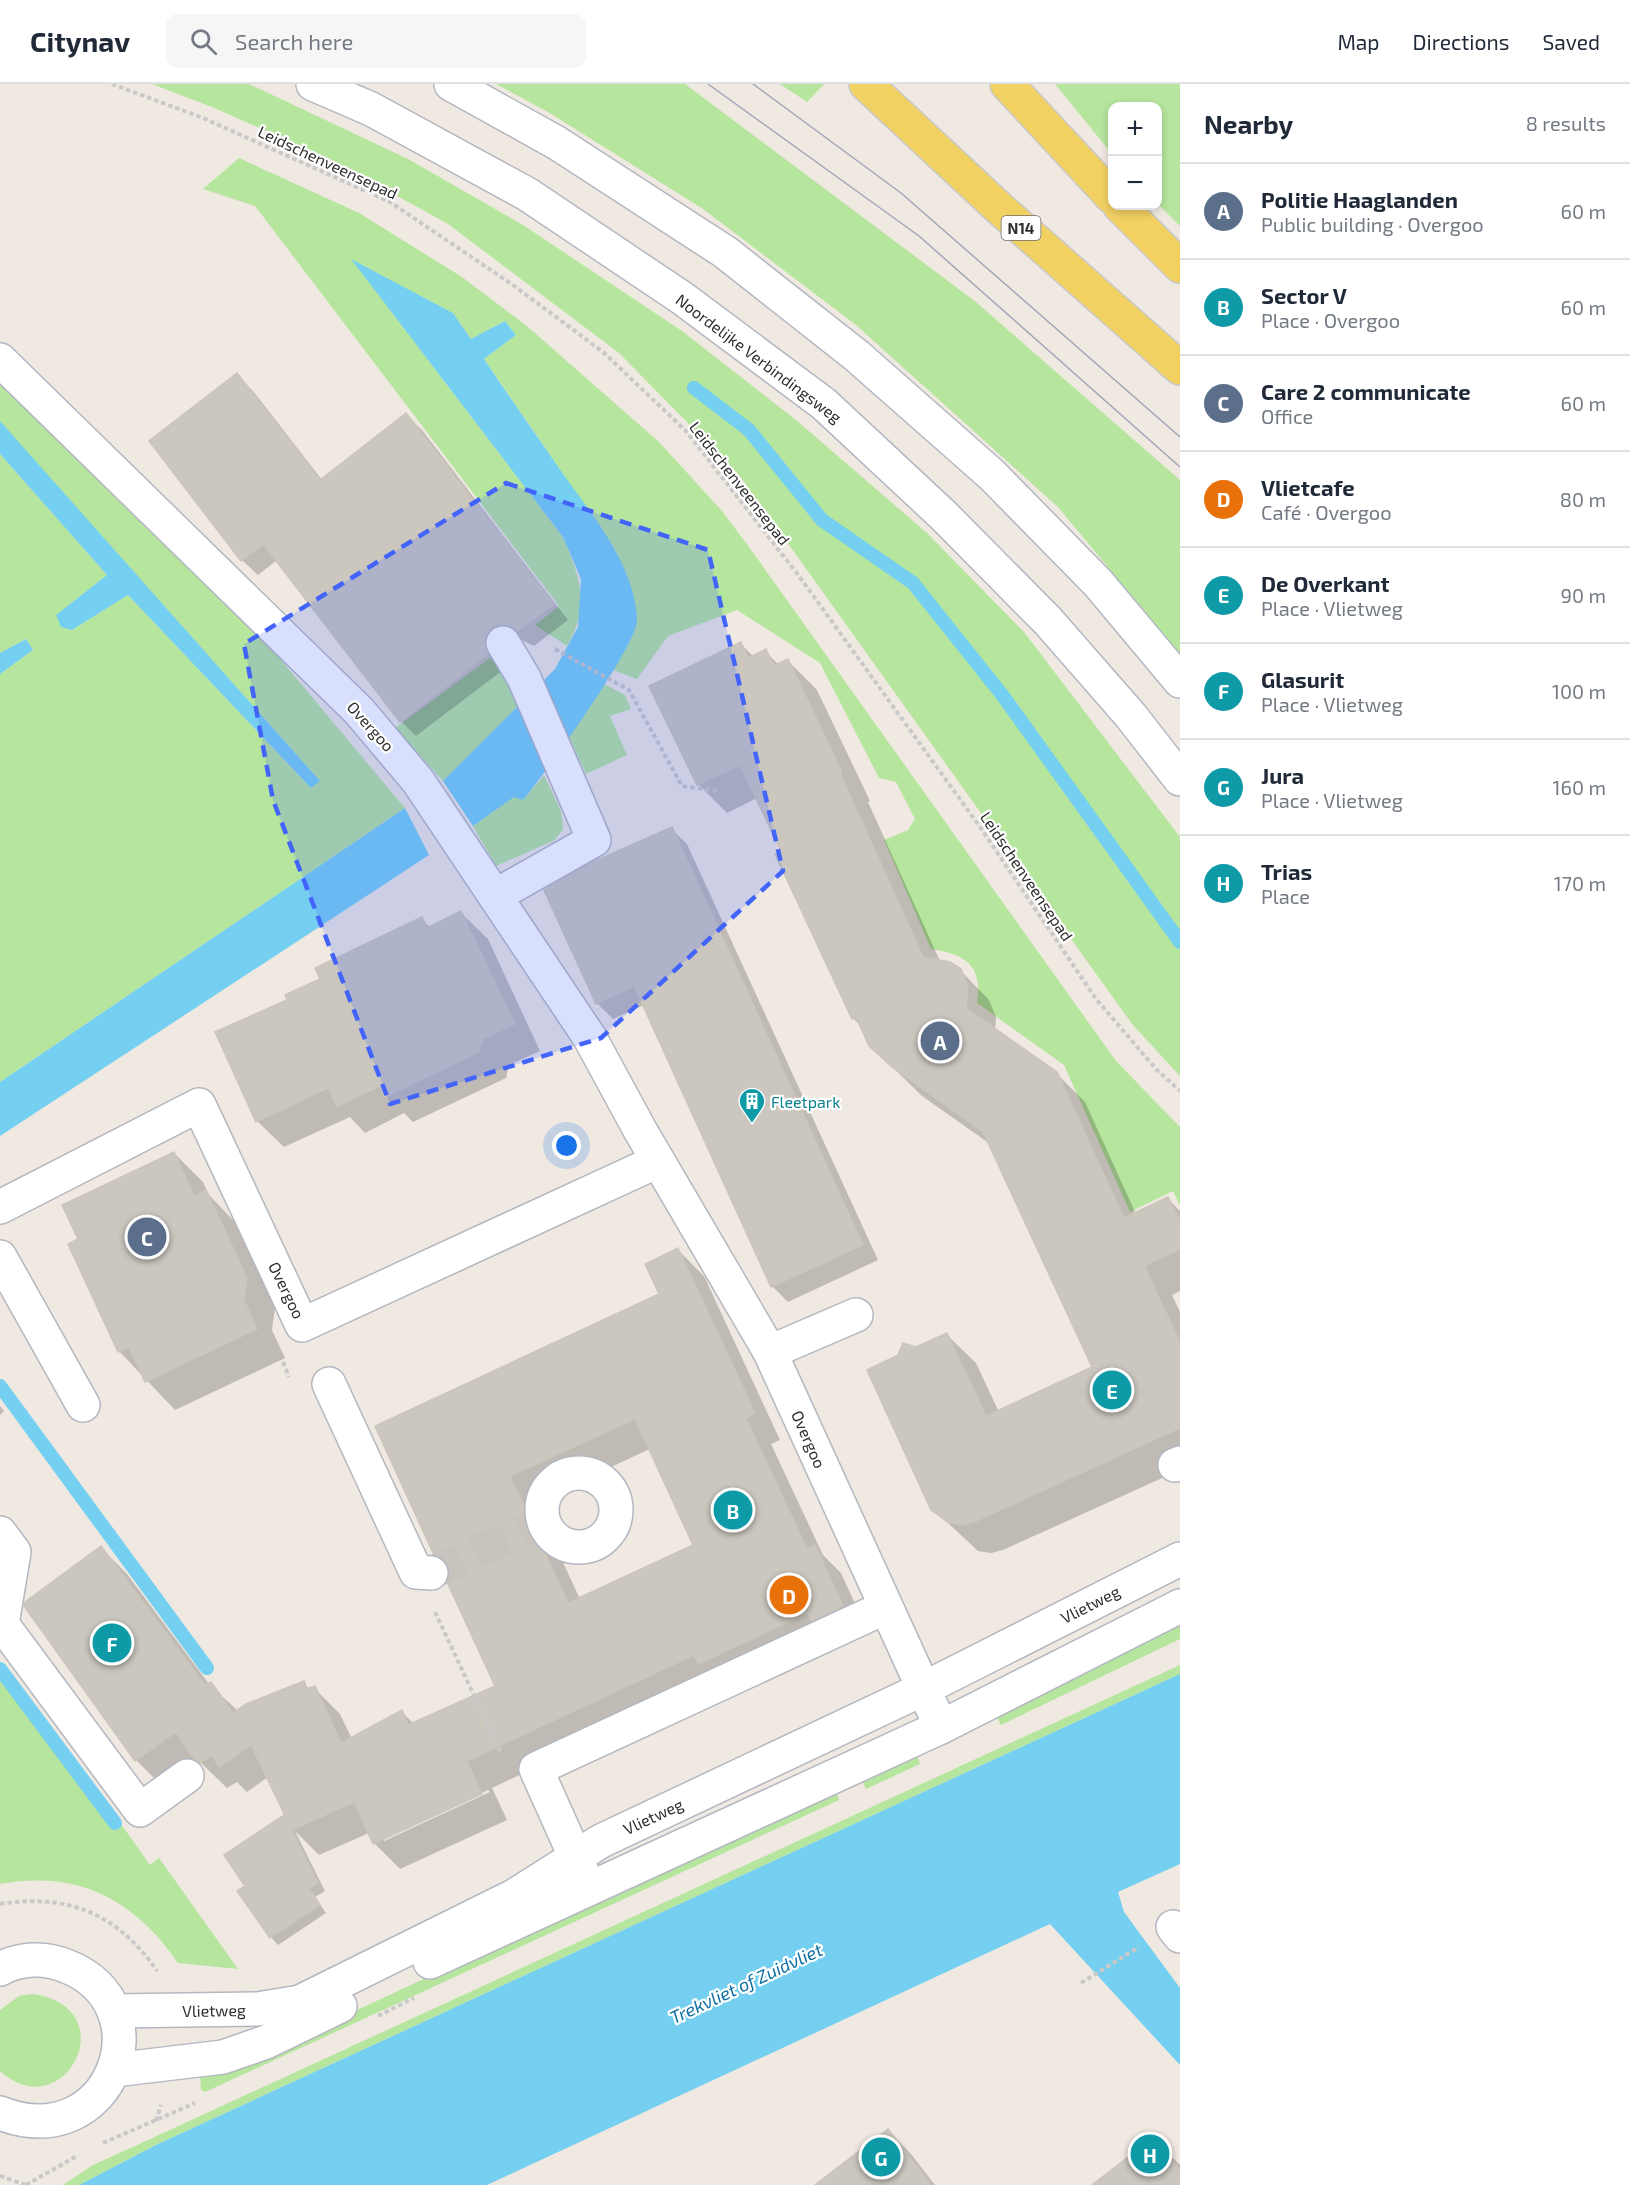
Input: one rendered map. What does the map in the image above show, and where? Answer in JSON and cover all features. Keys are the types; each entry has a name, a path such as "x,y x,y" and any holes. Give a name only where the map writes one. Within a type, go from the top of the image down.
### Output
{"main road":[{"name":"N14","path":"866,84 998,207 1180,369"},
{"path":"1007,84 1108,192"},
{"path":"1124,210 1180,266"}],"street":[{"name":"Noordelijke Verbindingsweg","path":"313,84 371,109 527,194 682,298 824,404 943,515 1048,621 1131,716 1180,779"},
{"path":"451,84 557,143 725,252 857,356 992,475 1098,583 1180,681"},
{"name":"Overgoo","path":"0,360 359,711 418,781 590,1038 658,1161 770,1352 941,1727"},
{"path":"495,896 594,840 524,678 503,643"},
{"name":"Overgoo","path":"0,1207 199,1105 302,1325 658,1161"},
{"path":"0,1257 83,1406"},
{"path":"770,1352 856,1315"},
{"path":"329,1384 416,1572 431,1574"},
{"path":"0,1533 15,1552 1,1625 140,1810 187,1776"},
{"name":"Vlietweg","path":"114,2011 257,2009 300,2002 514,1896 601,1841 923,1689 1180,1559"},
{"path":"114,2070 223,2057 266,2042 422,1965 941,1727 1180,1606"},
{"path":"590,1888 536,1769 886,1607"},
{"path":"0,1969 21,1961 40,1960 59,1963 77,1970 92,1980 105,1995 114,2011 119,2041 114,2070 95,2099 66,2118 33,2123 0,2114"}],"path":[{"name":"Leidschenveensepad","path":"112,84 203,118 390,202 513,285 603,352 685,430 799,576 980,827 1096,999 1156,1069 1180,1091"},
{"path":"551,646 629,690 682,786 717,791"},
{"path":"435,1612 508,1767 536,1769"},
{"path":"0,1904 25,1900 62,1903 102,1916 126,1934 144,1952 160,1976"},
{"path":"1081,1983 1176,1931"},
{"path":"0,2176 26,2185"}],"highlighted area":[{"path":"506,483 708,550 783,871 601,1038 390,1104 273,800 244,644"}],"green space":[{"path":"152,84 249,84 408,159 523,225 682,331 796,420 927,533 1024,632 1180,837 1180,1076 1132,1024 739,475 619,353 448,224 332,160 212,107"},
{"path":"496,84 685,84 976,302 1180,480 1180,654 1058,507 856,325 703,209 548,112"},
{"path":"780,84 824,84 807,102"},
{"path":"1055,84 1180,84 1180,226 1162,208 1162,102 1108,102 1108,149"},
{"path":"239,158 359,213 462,277 528,327 659,442 722,511 1116,1061 1180,1127 1180,1206 1173,1191 1130,1212 1064,1065 977,1003 977,980 969,964 954,954 931,949 884,840 908,830 915,819 896,782 879,778 820,663 737,610 668,636 637,679 613,670 632,637 630,585 614,548 484,359 516,335 505,321 471,339 453,313 352,260 563,537 578,578 581,604 579,617 567,646 535,625 559,606 255,206 203,189"},
{"path":"0,374 260,635 405,808 0,1082 0,674 33,650 26,639 0,653 0,454 107,575 56,615 72,630 128,595 310,787 320,781 0,422"},
{"path":"497,653 519,705 443,781 395,728"},
{"path":"604,684 625,695 631,709 610,716 627,755 586,774 569,737"},
{"path":"544,775 561,811 563,829 555,840 496,866 473,826 514,796 523,800"},
{"path":"1180,1625 1180,1639 1001,1725 995,1714"},
{"path":"1180,1665 1180,1674 158,2144 79,2185 63,2185 93,2165"},
{"path":"0,1679 114,1830 121,1824 150,1865 159,1858 238,1969 178,1963 143,1922 123,1906 102,1894 55,1881 0,1884"},
{"path":"916,1752 920,1764 866,1789 860,1777"},
{"path":"835,1788 839,1800 205,2092 201,2090 200,2072 271,2050"},
{"path":"33,1994 61,2004 76,2020 81,2040 76,2059 63,2076 45,2085 24,2085 0,2071 0,2010 19,1996"}],"water":[{"path":"351,259 453,313 471,339 505,321 516,335 484,359 609,540 620,559 634,599 637,620 633,634 607,681 549,766 523,800 514,797 473,826 443,781 555,669 578,627 581,579 563,537"},
{"path":"0,421 320,781 311,788 128,595 72,630 61,627 56,615 107,575 0,454"},
{"path":"26,639 33,650 0,674 0,653"},
{"path":"405,808 429,855 0,1136 0,1082"},
{"name":"Trekvliet of Zuidvliet","path":"1180,1674 1180,1864 1118,1892 1124,1912 1180,1988 1180,2065 1050,1924 487,2185 79,2185 158,2144"}],"building":[{"path":"237,373 320,480 406,413 554,604 517,631 503,624 493,627 486,634 484,643 488,654 400,722 263,544 241,561 149,441"},
{"path":"741,642 748,658 766,649 774,666 788,659 842,772 840,773 923,957 950,962 961,969 968,987 966,1008 1057,1072 1124,1218 1168,1197 1180,1221 1180,1249 1144,1266 1180,1342 1180,1428 974,1522 961,1525 948,1522 931,1510 867,1370 898,1355 903,1343 916,1347 947,1333 986,1416 1092,1367 983,1132 892,1067 869,1046 856,1017 852,1019 775,854 781,851 740,765 697,785 649,686"},
{"name":"Fleetpark","path":"672,827 863,1245 771,1287 634,986 596,1004 544,890 591,863"},
{"path":"461,911 515,1024 483,1039 479,1052 385,1097 380,1086 337,1107 328,1088 256,1122 215,1032 287,1000 285,995 320,979 315,968 422,917 427,928"},
{"path":"174,1152 194,1196 206,1190 247,1278 244,1300 257,1329 145,1382 129,1347 118,1352 68,1244 78,1239 62,1205"},
{"path":"678,1248 755,1413 746,1418 807,1549 815,1545 843,1606 811,1621 808,1613 698,1664 694,1655 467,1761 482,1794 373,1844 354,1802 292,1830 251,1745 219,1767 212,1755 200,1763 194,1759 176,1732 135,1761 24,1606 25,1602 101,1546 205,1685 211,1682 233,1713 246,1704 304,1681 307,1689 315,1686 341,1743 402,1710 408,1725 495,1686 447,1582 450,1574 448,1565 442,1558 434,1555 375,1426 659,1294 645,1264","holes":["635,1419 693,1545 568,1603 510,1476"]},
{"path":"284,1815 318,1883 309,1888 320,1905 270,1938 237,1891 245,1886 224,1855"},
{"path":"888,2129 931,2185 815,2185"},
{"path":"1154,2137 1180,2171 1180,2185 1092,2185"}],"waterway":[{"path":"694,388 749,430 822,520 913,583 1003,696 1180,942"},
{"path":"0,1386 207,1668"},
{"path":"0,1669 115,1823"}],"tunnel":[{"path":"431,1573 540,1523"}],"tram line":[{"path":"708,84 919,236 1180,467"},
{"path":"753,84 901,193 1180,437"}],"place":[{"name":"Politie Haaglanden","path":"940,1041"},
{"name":"Fleetpark","path":"752,1124"},
{"name":"Care 2 communicate","path":"147,1237"},
{"name":"De Overkant","path":"1112,1390"},
{"name":"Sector V","path":"733,1510"},
{"name":"Vlietcafe","path":"789,1595"},
{"name":"Glasurit","path":"112,1643"},
{"name":"Trias","path":"1150,2154"},
{"name":"Jura","path":"881,2157"}]}
